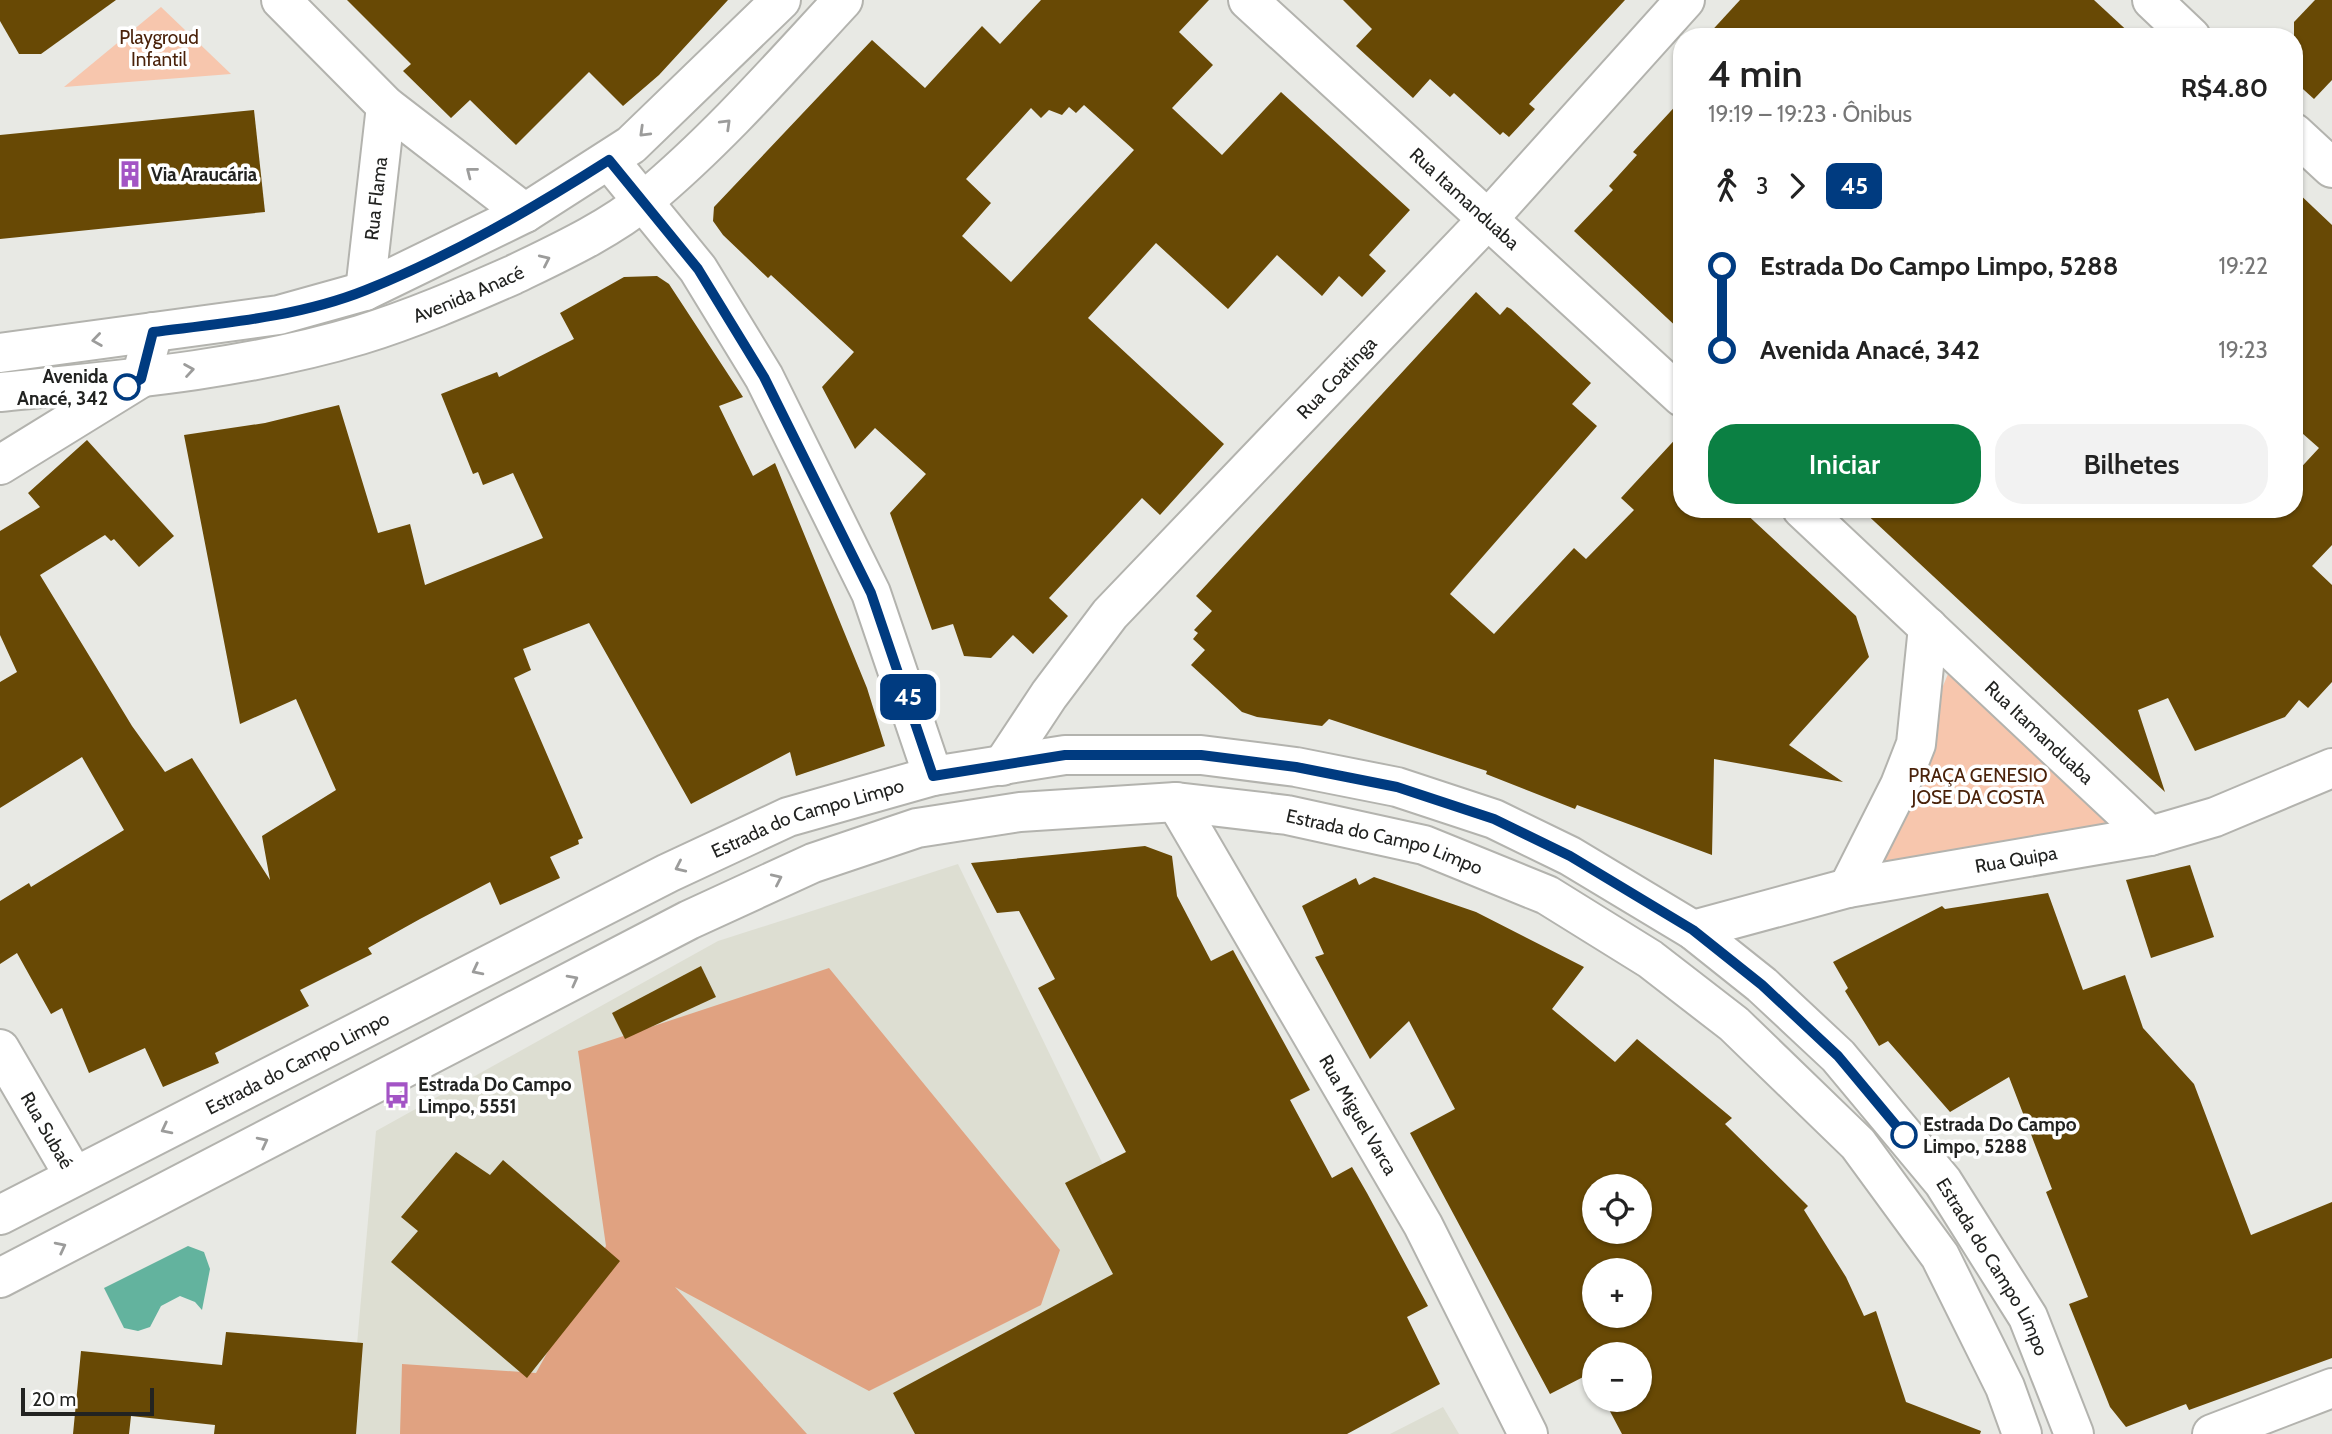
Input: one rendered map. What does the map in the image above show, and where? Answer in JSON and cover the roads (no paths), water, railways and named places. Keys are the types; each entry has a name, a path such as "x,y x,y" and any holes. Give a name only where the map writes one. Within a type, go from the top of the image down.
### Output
{"street":[{"path":"281,0 386,106 525,214"},
{"path":"0,353 279,315 365,291 525,214 631,145 782,0"},
{"name":"Avenida Anacé","path":"0,392 141,379 267,358 384,326 456,301 561,252 644,201 730,121 843,0"},
{"name":"Rua Itamanduaba","path":"1248,0 1673,389"},
{"name":"Rua Coatinga","path":"1002,766 1049,695 1110,614 1489,218 1685,0"},
{"path":"2152,0 2182,28"},
{"name":"Rua Flama","path":"365,291 386,106"},
{"path":"2303,141 2332,168"},
{"path":"609,160 698,269 770,389 871,593 933,776"},
{"path":"0,465 141,379 153,332"},
{"name":"Rua Itamanduaba","path":"1812,518 2150,836"},
{"path":"1848,888 1900,785 1916,744 1928,626"},
{"name":"Estrada do Campo Limpo","path":"0,1215 668,873 788,817 933,776 1065,755 1201,755 1296,767 1397,787 1494,819 1570,856 1693,930 1762,985 1838,1056 1943,1182 2028,1317 2074,1434"},
{"name":"Rua Quipa","path":"1693,930 1848,888 2150,836 2215,817 2332,768"},
{"name":"Estrada do Campo Limpo","path":"0,1278 689,920 813,863 917,828 1020,812 1176,802 1287,815 1424,845 1547,895 1650,959 1734,1024 1858,1144 1940,1256 2005,1387 2022,1434"},
{"name":"Rua Miguel Varca","path":"1176,802 1423,1225 1528,1434"},
{"name":"Rua Subaé","path":"0,1049 74,1176"},
{"path":"2211,1434 2332,1388"}],"place":[{"name":"Via Araucária","path":"130,174"},
{"name":"Avenida Anacé, 342","path":"127,387"},
{"name":"Estrada Do Campo Limpo, 5551","path":"397,1095"},
{"name":"Estrada Do Campo Limpo, 5288","path":"1904,1135"}],"park label":[{"name":"Playgroud Infantil","path":"159,48"},
{"name":"PRAÇA GENESIO JOSE DA COSTA","path":"1978,786"}]}
